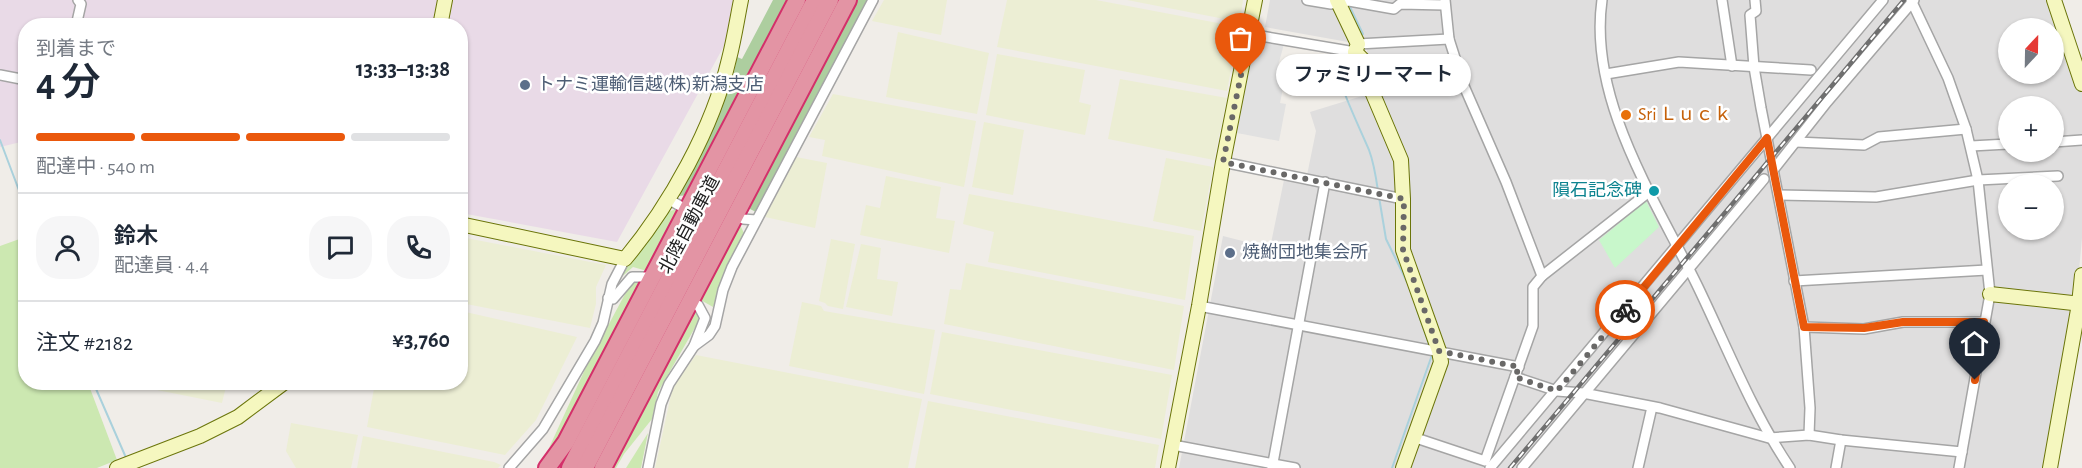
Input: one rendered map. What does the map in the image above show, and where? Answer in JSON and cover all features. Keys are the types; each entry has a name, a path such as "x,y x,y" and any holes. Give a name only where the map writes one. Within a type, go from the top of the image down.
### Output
{"highway":[{"path":"547,468 566,442 797,0"},
{"name":"北陸自動車道","path":"570,468 815,0"},
{"name":"北陸自動車道","path":"585,468 830,0"},
{"path":"603,468 848,0"}],"street":[{"path":"78,0 81,4 78,18"},
{"path":"442,18 445,0"},
{"path":"509,468 543,429 573,380 603,323 615,276 668,199 711,115 729,59 738,0"},
{"path":"694,346 709,335 715,326 727,278 873,0"},
{"path":"1168,468 1199,306 1223,162 1255,0"},
{"path":"1307,0 1331,4 1338,0 1349,1 1395,9 1400,4 1445,2 1449,39 1464,86 1506,182 1542,276"},
{"path":"1338,0 1356,48 1363,60 1373,94 1401,160 1404,199 1403,250 1441,362 1403,468"},
{"path":"1602,0 1601,51 1618,125 1648,192 1678,247 1769,438 1790,468"},
{"path":"1722,0 1732,66"},
{"path":"1755,0 1756,11 1750,15 1754,67 1804,327 1810,408 1809,435"},
{"path":"1490,468 1678,247 1883,0"},
{"path":"2054,0 2082,84"},
{"path":"1774,169 1912,1 1948,78 1971,146 1978,180 1990,294 1959,468"},
{"path":"1249,34 1356,48 1449,39"},
{"path":"1606,74 1678,62 1811,70"},
{"path":"0,75 18,78"},
{"path":"1796,142 1864,145 1879,137 1966,129"},
{"path":"2064,141 2082,140"},
{"path":"1971,146 1998,145"},
{"path":"1223,162 1404,199"},
{"path":"1522,468 1764,179"},
{"path":"1779,195 1876,197 1978,180 1998,179"},
{"path":"1272,466 1325,182"},
{"path":"1413,437 1485,461 1533,326 1533,287 1542,276 1648,192"},
{"path":"668,199 682,207"},
{"path":"743,219 756,220"},
{"path":"468,226 625,259"},
{"path":"1794,281 1987,270"},
{"path":"2050,468 2081,304 2082,275"},
{"path":"608,298 613,299 618,295 632,277 645,277"},
{"path":"1990,294 2081,304"},
{"path":"648,468 661,404 669,384 694,346 705,318 698,305"},
{"path":"1199,306 1519,367"},
{"path":"1804,327 1864,328 1903,322 1984,322"},
{"path":"1515,377 1557,391 1583,393 1653,407 1769,438 1809,435 1962,452"},
{"path":"117,468 142,464 200,436 238,417 274,390"},
{"path":"1638,468 1653,407"},
{"path":"1836,468 1841,440"},
{"path":"1173,445 1272,466 1295,468"}],"shaded area":[{"path":"0,0 749,0 617,242 468,214 468,18 18,18 18,143 0,147"},
{"path":"1270,0 2050,0 2056,18 1998,18 1998,84 2064,84 2064,40 2082,91 2082,238 2076,303 2045,468 1179,468 1223,236 1270,248 1284,180 1305,185 1316,131 1310,112 1375,92 1365,41 1348,42 1265,27"},
{"path":"1253,39 1284,44 1278,66 1287,69 1280,103 1286,104 1279,141 1237,133"}],"green space":[{"path":"773,0 791,0 688,195 679,196 679,184 722,92 733,77 737,57 742,59"},
{"path":"855,0 868,0 756,212 746,207"},
{"path":"884,0 947,0 941,35 872,21"},
{"path":"1007,0 1096,0 1239,27 1227,91 997,47"},
{"path":"1127,0 1243,0 1240,22"},
{"path":"898,32 989,53 977,114 886,97"},
{"path":"997,54 1085,70 1079,102 1091,105 1085,135 986,115"},
{"path":"1120,79 1227,98 1214,160 1108,139"},
{"path":"833,94 976,121 964,187 822,156 825,140 809,137"},
{"path":"984,122 1024,130 1013,195 972,187"},
{"path":"796,157 827,163 815,228 765,217"},
{"path":"1166,158 1213,167 1201,231 1153,221"},
{"path":"886,176 941,187 936,218 955,221 949,253 860,235 866,205 880,208"},
{"path":"969,194 1194,236 1185,300 988,262 994,232 963,224"},
{"path":"1646,201 1659,227 1615,268 1599,240"},
{"path":"679,208 682,211 647,271 633,267 617,281 632,256 652,231 657,230 665,213"},
{"path":"739,223 744,233 727,266 713,307 699,299"},
{"path":"468,238 606,265 596,287 596,304 590,328 468,304"},
{"path":"831,239 855,244 843,309 828,306 819,301"},
{"path":"18,240 18,390 91,390 117,460 97,468 0,468 0,246"},
{"path":"861,244 881,248 877,279 898,282 892,316 846,307"},
{"path":"966,263 1184,306 1174,370 944,324 950,289 961,290"},
{"path":"642,278 566,427 549,448 587,365 632,281"},
{"path":"802,302 821,306 824,311 935,330 924,394 789,366"},
{"path":"695,306 700,319 658,392 652,419 624,454 616,468 610,468"},
{"path":"468,313 577,337 536,420 505,455 367,427 374,390 468,390"},
{"path":"942,332 1172,375 1161,439 930,394"},
{"path":"696,355 922,399 908,468 655,468 673,386"},
{"path":"157,390 225,390 222,403"},
{"path":"928,401 1159,445 1155,468 915,468"},
{"path":"291,423 358,435 351,468 296,468 286,451"},
{"path":"648,433 641,468 626,468"},
{"path":"363,436 501,465 498,468 357,468"}],"waterway":[{"path":"1349,5 1363,34 1360,36"},
{"path":"1335,53 1334,60 1341,84 1371,155 1378,191"},
{"path":"0,140 18,188"},
{"path":"1379,197 1386,239 1407,282"},
{"path":"1416,307 1430,347"},
{"path":"1392,468 1432,355"},
{"path":"96,390 127,460"}],"railway":[{"path":"1510,468 1904,0"}],"way so far":[{"path":"1241,75 1223,162 1404,199 1403,250 1439,351 1519,367 1515,377 1557,391 1625,310"}],"place":[{"name":"ファミリーマート","path":"1241,75"},
{"name":"トナミ運輸信越(株)新潟支店","path":"525,85"},
{"name":"Sri Ｌｕｃｋ","path":"1626,115"},
{"name":"隕石記念碑","path":"1654,191"},
{"name":"焼鮒団地集会所","path":"1230,253"}],"route":[{"path":"1625,310 1767,138 1804,327 1864,328 1903,322 1984,322 1975,380"}]}
